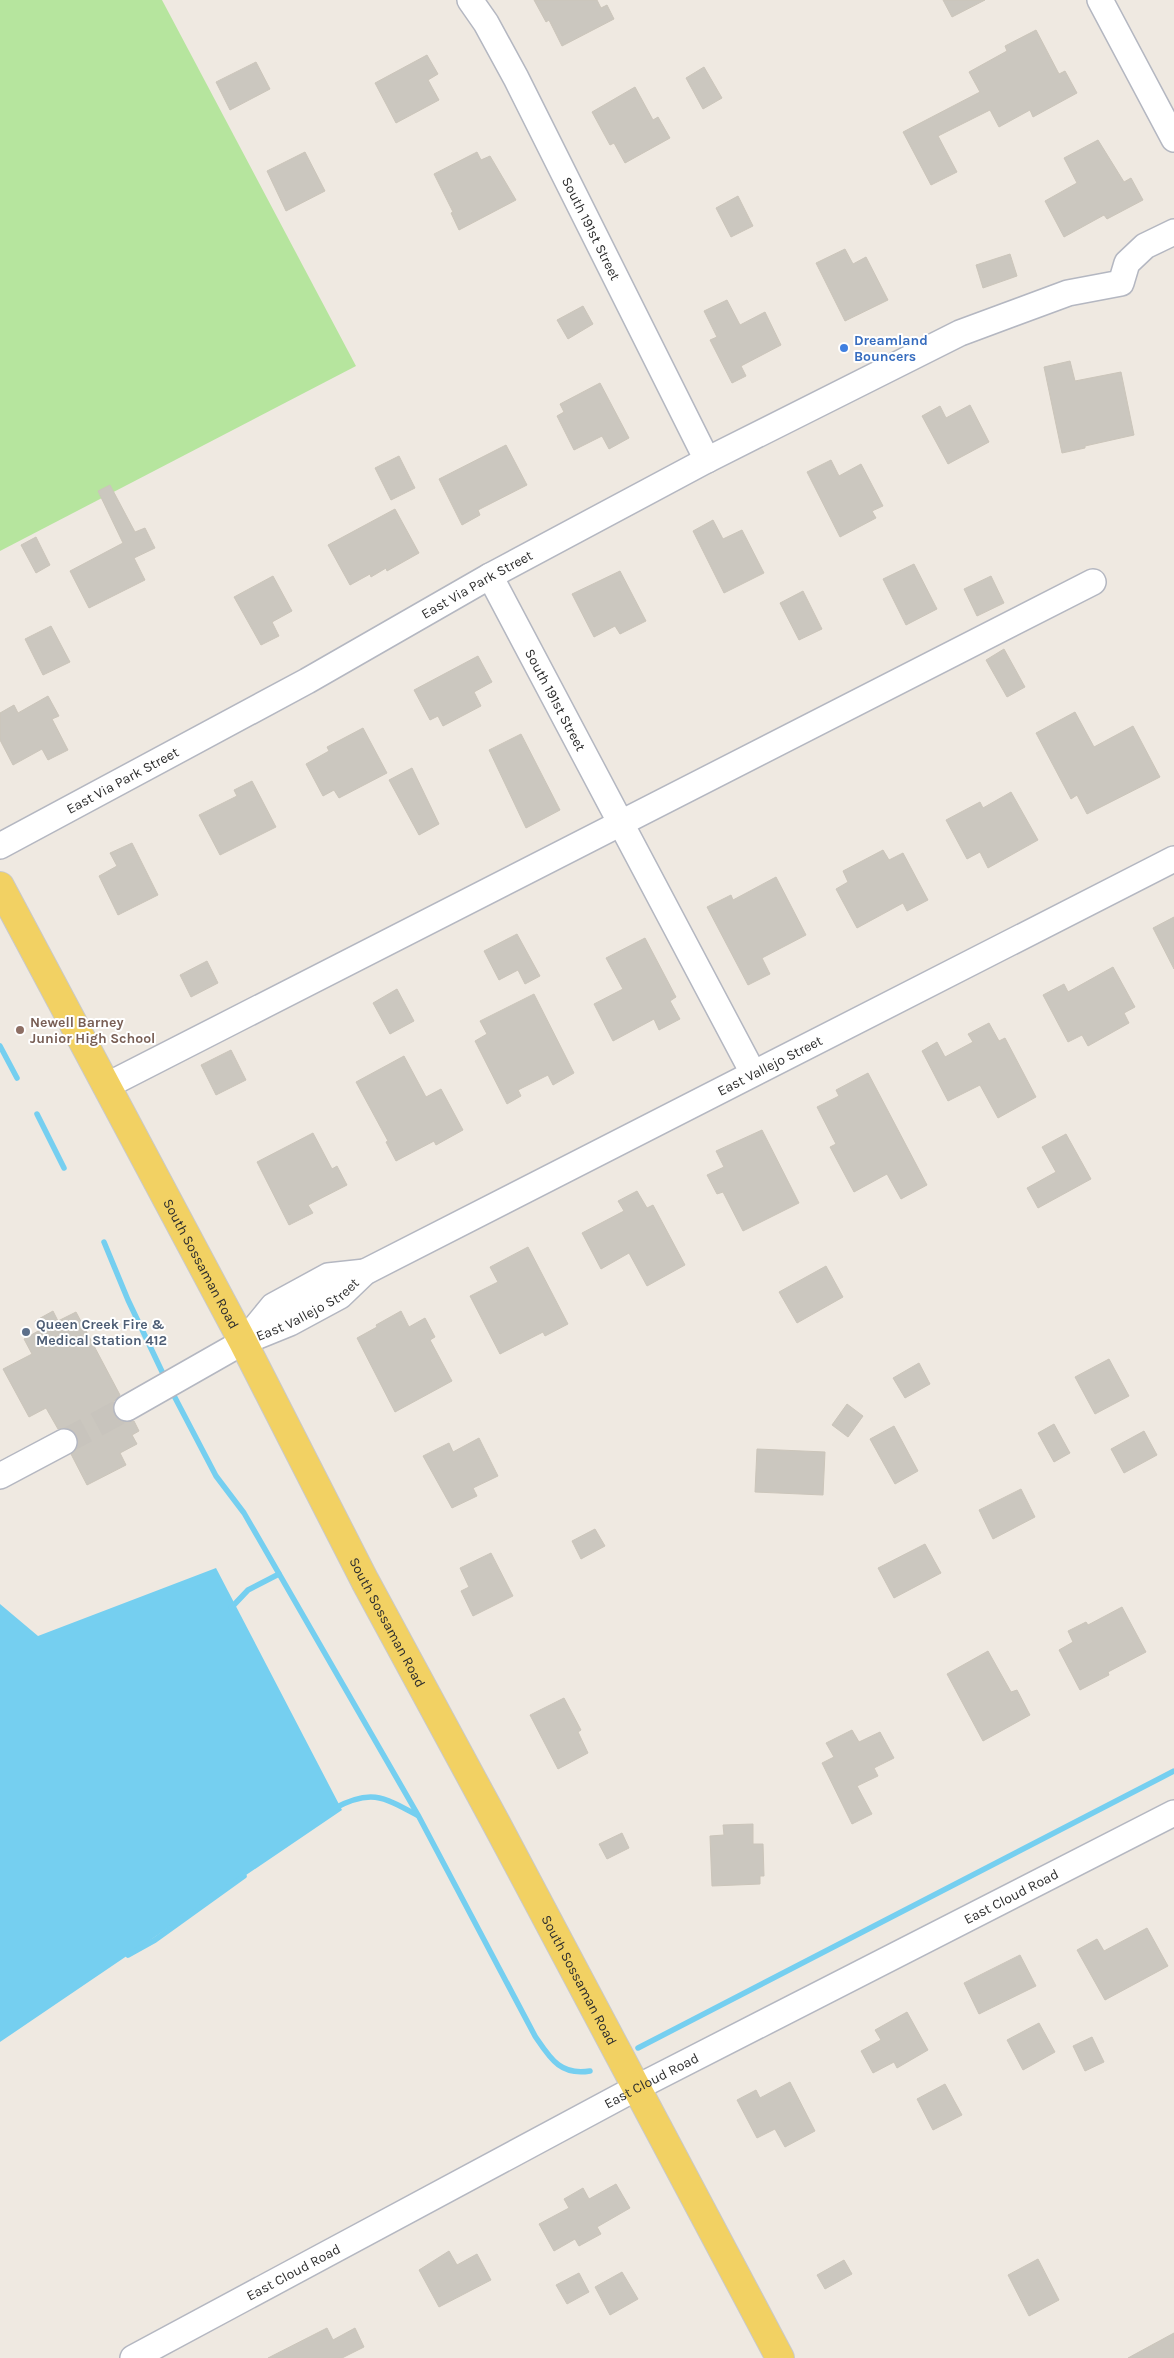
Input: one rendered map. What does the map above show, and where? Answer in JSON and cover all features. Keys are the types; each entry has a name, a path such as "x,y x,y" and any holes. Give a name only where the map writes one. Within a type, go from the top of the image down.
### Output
{"main road":[{"name":"South Sossaman Road","path":"0,886 243,1342 365,1581 780,2358"}],"street":[{"name":"South 191st Street","path":"470,0 486,22 516,78 707,460"},
{"path":"1100,0 1174,139"},
{"name":"East Via Park Street","path":"0,846 307,681 490,576 707,460 960,333 1068,293 1121,283 1127,262 1145,246 1174,232"},
{"name":"South 191st Street","path":"490,576 622,822 753,1074"},
{"path":"106,1086 1093,582"},
{"name":"East Vallejo Street","path":"243,1342 273,1306 328,1276 365,1272 1174,859"},
{"path":"127,1408 243,1342"},
{"path":"0,1476 64,1442"},
{"name":"East Cloud Road","path":"133,2358 636,2088 1174,1813"}],"green space":[{"path":"0,0 162,0 356,366 0,551"}],"water":[{"path":"216,1568 342,1810 0,2042 0,1604 38,1636"}],"building":[{"path":"534,0 597,0 601,8 607,5 614,19 562,46 549,20 546,22"},
{"path":"943,0 985,0 952,17"},
{"path":"1036,30 1059,74 1065,71 1077,93 1033,117 1030,110 999,127 990,110 938,136 957,172 931,185 903,132 980,92 969,72 1007,51 1005,46"},
{"path":"427,55 438,74 428,80 439,100 396,123 375,83"},
{"path":"256,62 270,89 230,110 216,82"},
{"path":"704,67 722,98 703,109 686,78"},
{"path":"635,87 653,120 658,117 670,138 625,163 614,143 610,145 592,112"},
{"path":"1098,140 1124,182 1131,178 1143,200 1107,219 1104,215 1064,237 1045,201 1077,183 1064,158"},
{"path":"305,152 325,191 286,211 267,171"},
{"path":"477,152 481,160 490,156 516,200 459,230 451,213 453,212 434,174"},
{"path":"738,196 753,226 731,237 716,208"},
{"path":"845,249 853,264 866,257 888,300 845,321 816,263"},
{"path":"1010,254 1017,276 983,288 976,265"},
{"path":"727,300 740,325 765,312 781,345 741,366 746,376 732,383 710,340 717,337 704,311"},
{"path":"583,306 593,324 568,339 557,320"},
{"path":"1070,361 1075,381 1121,372 1134,435 1062,453 1044,367"},
{"path":"600,383 629,438 609,449 602,436 574,450 557,416 564,412 560,404"},
{"path":"970,405 989,442 948,464 922,416 940,406 946,418"},
{"path":"506,445 527,485 478,510 480,515 462,525 439,479"},
{"path":"399,456 415,488 391,500 375,468"},
{"path":"831,460 839,476 861,464 883,506 872,511 876,518 840,537 807,472"},
{"path":"110,485 135,532 145,528 155,548 134,558 145,580 89,608 70,571 123,543 98,491"},
{"path":"395,509 419,553 387,571 386,568 371,577 370,574 350,585 328,545"},
{"path":"713,520 723,539 742,530 764,573 724,593 693,531"},
{"path":"36,537 50,565 36,573 21,545"},
{"path":"914,564 937,609 906,625 883,579"},
{"path":"620,571 646,621 620,634 615,626 594,637 572,594"},
{"path":"273,576 292,611 272,622 279,636 261,645 234,597"},
{"path":"991,576 1004,603 977,616 964,589"},
{"path":"803,591 822,629 799,640 780,603"},
{"path":"51,626 70,662 43,675 25,639"},
{"path":"1004,649 1025,687 1007,697 986,660"},
{"path":"478,656 492,682 474,692 481,706 443,726 438,716 430,720 414,690"},
{"path":"48,696 59,716 52,719 68,750 48,760 42,749 13,765 0,740 0,713 14,705 18,713"},
{"path":"1075,712 1094,747 1133,726 1160,777 1087,814 1077,795 1071,799 1036,733"},
{"path":"363,728 387,773 339,798 334,790 323,796 306,764 329,751 327,747"},
{"path":"521,734 560,810 526,828 489,750"},
{"path":"412,768 439,824 419,835 389,780"},
{"path":"252,781 276,827 220,855 199,815 237,796 234,790"},
{"path":"1011,792 1038,840 988,868 980,852 967,859 946,820 980,802 983,808"},
{"path":"132,843 158,895 118,915 99,876 117,866 110,853"},
{"path":"883,850 889,860 903,853 928,900 907,911 903,903 857,928 836,889 848,882 843,871"},
{"path":"776,877 806,935 762,958 770,974 748,985 707,907 731,895 733,900"},
{"path":"1174,917 1174,969 1153,928"},
{"path":"517,934 540,976 525,984 518,970 499,980 484,951"},
{"path":"645,938 676,997 670,1001 680,1019 659,1030 654,1019 613,1041 594,1004 623,989 606,958"},
{"path":"207,961 218,983 191,997 180,975"},
{"path":"1113,967 1135,1007 1124,1013 1129,1023 1088,1046 1082,1035 1068,1042 1043,995 1064,984 1068,992"},
{"path":"397,989 414,1021 390,1034 373,1003"},
{"path":"534,994 574,1073 553,1085 548,1075 518,1090 521,1096 507,1104 475,1041 487,1034 480,1021"},
{"path":"989,1023 999,1041 1005,1038 1036,1097 998,1118 980,1085 948,1101 922,1051 937,1042 945,1057 973,1042 968,1034"},
{"path":"231,1050 246,1080 216,1095 201,1065"},
{"path":"404,1056 426,1097 441,1089 463,1130 436,1145 434,1141 396,1161 386,1142 388,1141 356,1082"},
{"path":"868,1073 927,1185 901,1199 887,1174 854,1192 830,1147 836,1144 817,1107 839,1096 836,1090"},
{"path":"762,1130 799,1203 743,1231 723,1192 717,1194 707,1175 724,1167 716,1151"},
{"path":"313,1133 332,1169 337,1166 347,1185 308,1205 313,1213 289,1225 257,1162"},
{"path":"1066,1134 1091,1179 1038,1208 1027,1188 1056,1172 1042,1147"},
{"path":"637,1191 647,1208 653,1205 685,1265 647,1286 629,1253 601,1269 582,1233 624,1211 618,1201"},
{"path":"528,1247 568,1324 545,1336 543,1332 500,1354 470,1296 498,1282 490,1267"},
{"path":"826,1266 843,1297 797,1323 779,1292"},
{"path":"53,1311 58,1321 76,1312 120,1395 114,1401 114,1415 120,1421 134,1421 139,1431 132,1435 137,1444 120,1453 126,1465 87,1485 71,1454 76,1450 78,1443 76,1435 72,1430 58,1429 46,1408 29,1417 3,1369 32,1354 24,1339 40,1330 35,1321"},
{"path":"401,1311 409,1327 425,1318 435,1337 430,1340 452,1381 395,1412 357,1338"},
{"path":"1109,1359 1129,1396 1095,1414 1075,1377"},
{"path":"919,1363 930,1384 905,1398 893,1378"},
{"path":"847,1404 863,1416 848,1437 832,1425"},
{"path":"1054,1424 1070,1453 1054,1462 1038,1433"},
{"path":"894,1426 918,1471 895,1484 870,1439"},
{"path":"1144,1431 1157,1455 1124,1473 1111,1449"},
{"path":"479,1438 498,1476 473,1488 477,1496 452,1508 423,1456 449,1443 453,1452"},
{"path":"757,1449 825,1452 823,1495 755,1492"},
{"path":"1021,1489 1035,1517 993,1539 979,1510"},
{"path":"595,1529 605,1546 581,1559 572,1541"},
{"path":"925,1544 941,1573 894,1598 878,1568"},
{"path":"491,1553 513,1596 473,1616 461,1591 469,1587 460,1568"},
{"path":"1122,1607 1146,1652 1108,1672 1109,1675 1080,1690 1059,1650 1073,1642 1068,1631 1086,1622 1088,1625"},
{"path":"988,1651 1011,1692 1017,1690 1030,1715 983,1741 947,1674"},
{"path":"564,1698 581,1730 578,1732 588,1753 558,1769 530,1715"},
{"path":"852,1730 859,1742 880,1732 894,1758 874,1768 878,1776 857,1786 872,1814 852,1824 822,1763 834,1757 826,1743"},
{"path":"753,1824 753,1844 763,1844 764,1876 760,1876 760,1884 712,1886 710,1836 724,1835 723,1825"},
{"path":"622,1833 629,1848 607,1859 599,1844"},
{"path":"1147,1928 1168,1966 1105,2000 1077,1950 1097,1939 1104,1951"},
{"path":"1020,1955 1036,1986 979,2014 964,1983"},
{"path":"907,2012 928,2050 897,2068 894,2062 873,2073 861,2051 881,2040 875,2030"},
{"path":"1039,2023 1055,2052 1023,2070 1007,2040"},
{"path":"1092,2037 1104,2062 1085,2071 1073,2046"},
{"path":"790,2082 815,2131 785,2147 775,2129 757,2138 737,2100 756,2090 760,2098"},
{"path":"945,2084 962,2115 933,2130 917,2099"},
{"path":"616,2184 630,2208 597,2227 601,2234 579,2246 575,2239 554,2251 539,2224 569,2208 564,2199 583,2188 589,2199"},
{"path":"449,2251 457,2265 477,2254 491,2280 439,2307 419,2270"},
{"path":"1038,2259 1059,2300 1029,2316 1008,2275"},
{"path":"844,2260 852,2274 825,2289 817,2275"},
{"path":"622,2272 638,2299 610,2315 595,2287"},
{"path":"579,2273 589,2292 567,2304 556,2285"},
{"path":"327,2328 333,2340 355,2328 364,2347 342,2358 268,2358"},
{"path":"1174,2333 1174,2358 1128,2358"}],"waterway":[{"path":"0,1046 17,1078"},
{"path":"37,1114 64,1168"},
{"path":"104,1242 128,1300 166,1380"},
{"path":"171,1390 216,1476 244,1513 418,1815 535,2036 551,2058 563,2068 571,2071 590,2071"},
{"path":"231,1608 248,1590 279,1574"},
{"path":"638,2048 1174,1771"},
{"path":"333,1809 357,1799 376,1797 385,1799 417,1815"},
{"path":"128,1955 155,1940 244,1876"}],"tunnel":[{"path":"64,1442 127,1408"}],"place":[{"name":"Dreamland Bouncers","path":"844,348"},
{"name":"Newell Barney Junior High School","path":"20,1030"},
{"name":"Queen Creek Fire & Medical Station 412","path":"26,1332"}]}
